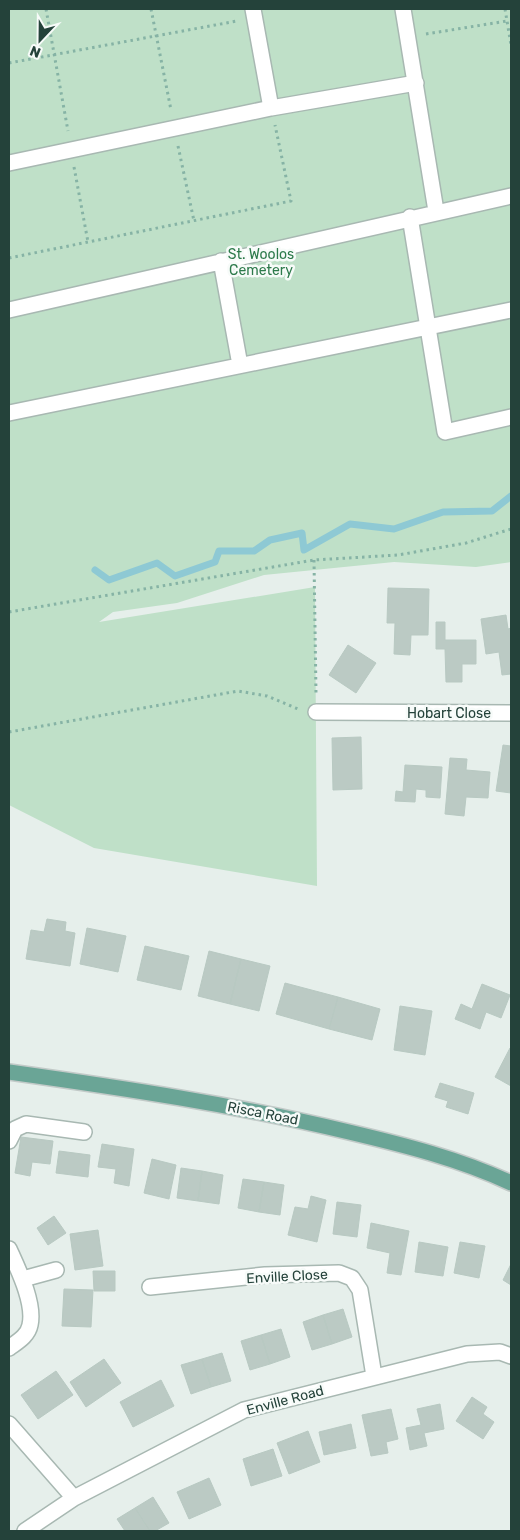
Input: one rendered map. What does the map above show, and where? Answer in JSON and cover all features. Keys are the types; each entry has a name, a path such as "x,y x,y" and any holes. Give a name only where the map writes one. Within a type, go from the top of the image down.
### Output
{"main road":[{"name":"Risca Road","path":"9,1072 122,1088 291,1118 414,1147 511,1183"}],"street":[{"path":"403,9 436,211"},
{"path":"253,14 271,108"},
{"path":"9,163 271,108 416,83"},
{"path":"9,310 436,211 511,196"},
{"path":"410,217 445,432 511,417"},
{"path":"221,261 240,365"},
{"path":"9,412 511,310"},
{"name":"Hobart Close","path":"316,712 511,713"},
{"path":"9,1140 15,1129 26,1124 84,1132"},
{"path":"9,1249 23,1279 30,1313 30,1326 23,1338 9,1348"},
{"path":"23,1279 56,1270"},
{"name":"Enville Close","path":"150,1287 265,1275 339,1273 352,1278 360,1290 374,1376"},
{"name":"Enville Road","path":"25,1531 74,1498 244,1410 468,1354 500,1352 511,1356"},
{"path":"9,1424 74,1498"}],"path":[{"path":"46,9 88,242"},
{"path":"505,9 511,45"},
{"path":"9,63 253,14"},
{"path":"408,38 507,20"},
{"path":"9,258 291,201 271,108"},
{"path":"9,612 314,560 398,555 466,543 511,529"},
{"path":"9,732 238,690 267,696 306,712 316,712 314,560"}],"green space":[{"name":"St. Woolos Cemetery","path":"9,9 511,9 511,562 476,567 394,562 264,575 177,603 113,612 99,622 315,587 317,886 94,848 9,805"}],"building":[{"path":"388,588 429,589 428,635 411,635 410,655 394,654 395,623 387,623"},
{"path":"506,615 508,629 511,628 511,674 502,675 499,652 486,654 481,619"},
{"path":"436,622 445,622 445,640 476,640 476,664 462,664 462,682 446,682 445,649 436,649"},
{"path":"348,645 376,663 356,693 329,675"},
{"path":"361,737 362,789 333,790 332,738"},
{"path":"503,745 511,746 511,793 496,791"},
{"path":"450,758 467,759 466,770 490,772 488,798 466,797 464,816 445,814"},
{"path":"405,765 442,767 440,798 426,797 426,790 416,789 415,802 395,801 396,791 403,792"},
{"path":"47,919 66,922 65,931 75,933 70,966 26,959 31,930 44,932"},
{"path":"87,928 126,936 118,972 80,964"},
{"path":"145,946 189,956 181,990 137,980"},
{"path":"209,951 241,959 230,1004 198,996"},
{"path":"241,959 270,966 259,1011 230,1004"},
{"path":"285,983 338,997 329,1029 276,1014"},
{"path":"482,984 510,995 501,1018 486,1012 480,1029 455,1019 461,1004 472,1009"},
{"path":"338,997 380,1009 372,1040 329,1029"},
{"path":"400,1006 432,1011 425,1055 394,1050"},
{"path":"511,1049 511,1086 495,1077"},
{"path":"440,1083 474,1093 468,1114 446,1107 448,1101 435,1097"},
{"path":"21,1137 53,1141 50,1164 32,1162 30,1176 15,1173"},
{"path":"102,1144 134,1149 129,1186 114,1183 116,1169 98,1167"},
{"path":"59,1151 90,1155 88,1177 56,1173"},
{"path":"152,1159 176,1165 169,1199 144,1193"},
{"path":"181,1168 202,1171 198,1201 177,1198"},
{"path":"202,1171 223,1175 219,1204 198,1201"},
{"path":"243,1179 264,1182 259,1212 238,1208"},
{"path":"264,1182 284,1185 280,1215 259,1212"},
{"path":"311,1196 326,1200 317,1242 288,1235 295,1207 308,1209"},
{"path":"337,1202 361,1205 357,1237 333,1234"},
{"path":"54,1216 66,1233 48,1245 37,1228"},
{"path":"371,1223 409,1231 401,1275 387,1273 390,1253 367,1248"},
{"path":"98,1230 103,1266 75,1270 70,1234"},
{"path":"419,1242 448,1247 443,1276 415,1272"},
{"path":"460,1242 485,1246 479,1278 454,1273"},
{"path":"511,1264 511,1285 503,1280"},
{"path":"93,1271 115,1271 115,1291 94,1291"},
{"path":"64,1289 93,1290 91,1327 62,1326"},
{"path":"343,1309 352,1337 332,1344 323,1315"},
{"path":"323,1315 332,1344 312,1350 303,1322"},
{"path":"281,1329 290,1357 270,1364 261,1335"},
{"path":"261,1335 270,1364 250,1370 241,1341"},
{"path":"222,1353 231,1381 211,1387 202,1359"},
{"path":"104,1359 121,1383 86,1407 70,1382"},
{"path":"202,1359 211,1387 191,1394 181,1365"},
{"path":"56,1371 73,1395 38,1419 21,1395"},
{"path":"161,1380 174,1406 133,1427 120,1402"},
{"path":"472,1397 487,1407 483,1414 494,1422 483,1439 456,1421"},
{"path":"440,1404 444,1429 424,1433 427,1446 410,1450 406,1428 421,1425 417,1409"},
{"path":"391,1409 398,1439 386,1442 388,1453 371,1456 362,1415"},
{"path":"351,1424 356,1448 324,1455 319,1432"},
{"path":"308,1431 320,1462 289,1474 277,1443"},
{"path":"273,1449 282,1476 251,1486 243,1459"},
{"path":"209,1478 221,1505 189,1519 177,1492"},
{"path":"153,1497 169,1523 155,1531 150,1531 135,1508"},
{"path":"135,1508 150,1531 125,1531 117,1519"}],"waterway":[{"path":"95,570 109,580 157,563 175,576 215,562 219,551 254,551 270,540 302,533 304,550 350,524 394,529 443,512 492,511 511,496"}]}
